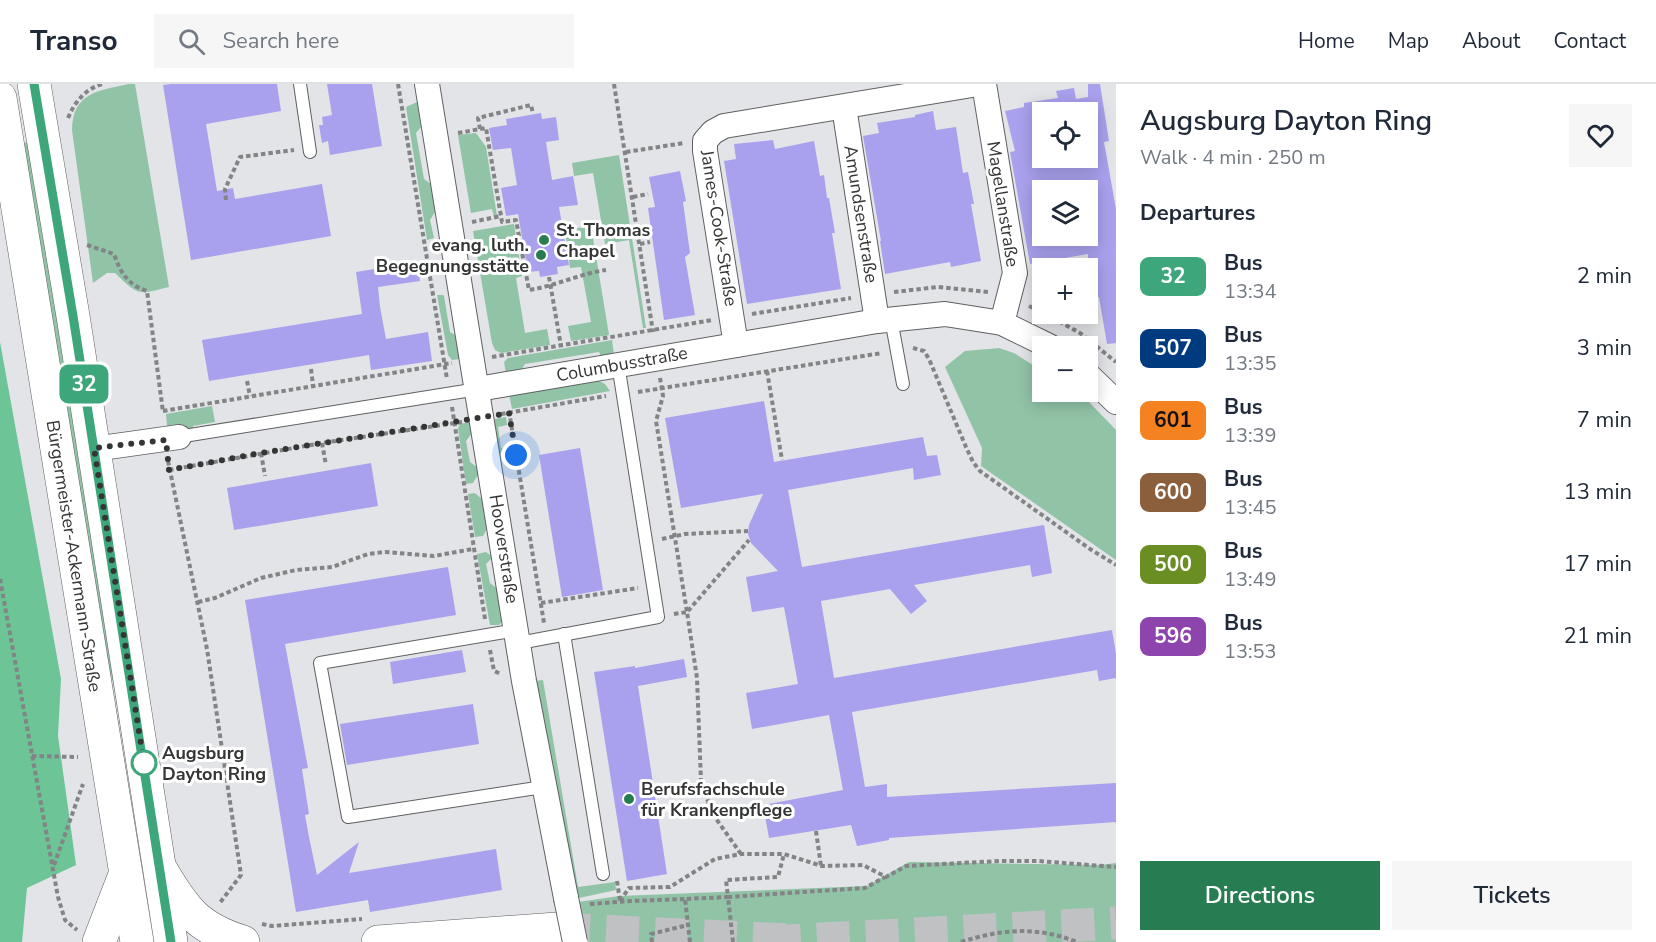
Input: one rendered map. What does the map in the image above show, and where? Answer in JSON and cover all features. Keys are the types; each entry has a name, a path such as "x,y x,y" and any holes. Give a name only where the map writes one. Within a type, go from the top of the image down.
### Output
{"main road":[{"name":"Bürgermeister-Ackermann-Straße","path":"34,84 94,448 171,942"},
{"name":"Bürgermeister-Ackermann-Straße","path":"0,98 137,942"},
{"path":"160,870 178,899 206,927 243,942"},
{"path":"90,938 125,875"},
{"path":"378,942 566,936"}],"street":[{"name":"Hooverstraße","path":"427,84 482,359 478,389 543,787 566,898 566,936"},
{"name":"James-Cook-Straße","path":"736,345 705,151 705,141 713,132 724,126 978,84"},
{"name":"Magellanstraße","path":"984,84 1014,273 1002,323"},
{"name":"Amundsenstraße","path":"844,107 867,244 884,320"},
{"name":"Columbusstraße","path":"478,389 884,320 945,314 1002,323 1032,338"},
{"path":"1098,385 1116,402"},
{"name":"Columbusstraße","path":"94,448 179,438"}],"lane":[{"path":"300,84 310,150"},
{"path":"884,320 896,351 903,384"},
{"path":"543,787 348,817 320,663 518,636 546,638 658,617 618,364"},
{"name":"Columbusstraße","path":"179,438 478,389"},
{"path":"564,634 603,874"}],"path":[{"path":"67,119 74,104 82,95 102,84"},
{"path":"614,84 663,396 656,422 697,678 701,781 712,813 741,854"},
{"path":"480,129 478,118 531,105 533,114"},
{"path":"454,133 486,128 502,222 516,220 529,290 551,287 583,274 606,270"},
{"path":"626,152 705,141"},
{"path":"226,200 225,189 240,157 310,150"},
{"path":"633,197 648,194"},
{"path":"468,222 501,216"},
{"path":"640,244 650,242"},
{"path":"83,244 114,254 118,268 124,277 136,288 147,291 163,411 653,331"},
{"path":"549,277 561,346"},
{"path":"1064,324 1080,333 1116,362"},
{"path":"169,470 322,443 916,348 924,351 929,358 966,447 973,462 981,471 1116,565"},
{"path":"499,356 546,638"},
{"path":"311,369 313,385"},
{"path":"767,371 782,460"},
{"path":"247,381 250,396"},
{"path":"773,404 779,403"},
{"path":"179,438 169,470 198,602 213,686 241,875 215,910"},
{"path":"322,443 326,465"},
{"path":"261,453 264,476"},
{"path":"674,537 685,534 748,531"},
{"path":"658,617 687,612 750,540"},
{"path":"198,602 214,598 261,578 296,570 332,567 368,554 385,552 434,556 473,549"},
{"path":"0,579 53,867 65,920 90,938"},
{"path":"541,603 653,586"},
{"path":"704,592 705,601"},
{"path":"32,756 78,757 80,766"},
{"path":"81,775 85,794"},
{"path":"53,867 83,784"},
{"path":"816,831 822,866"},
{"path":"620,902 629,888 670,887 715,860 741,854 784,854 822,866 863,865 886,876"},
{"path":"733,942 726,880 778,877 784,854"},
{"path":"589,904 865,888 906,866 1038,861 1116,867"},
{"path":"618,886 620,902"},
{"path":"685,899 690,942"},
{"path":"652,942 651,934 688,925"},
{"path":"961,942 986,934 1029,930 1056,934 1077,942"}],"green space":[{"path":"135,84 169,287 145,292 134,290 115,273 107,273 93,283 72,130 73,117 77,108 89,95"},
{"path":"417,102 421,127 416,133 424,179 431,184 435,212 430,220 434,238 427,240 406,107"},
{"path":"476,133 486,147 497,216 494,217 492,209 471,213 458,135"},
{"path":"30,142 155,936 19,144"},
{"path":"619,155 646,328 643,328 629,240 605,244 593,173 574,176 572,163"},
{"path":"514,224 522,276 516,278 525,333 547,329 550,345 501,353 495,350 492,343 473,231"},
{"path":"591,226 609,335 571,341 568,326 591,322 581,267 570,268 565,230"},
{"path":"437,295 444,296 450,332 457,336 460,359 452,360 448,355"},
{"path":"612,340 614,355 602,358 599,352 525,364 521,371 506,374 504,362 508,358"},
{"path":"0,342 61,679 58,736 76,865 27,888 22,942 0,942"},
{"path":"999,348 1014,353 1032,365 1032,402 1089,402 1116,430 1116,560 981,466 982,448 945,367 965,351"},
{"path":"597,380 605,384 610,391 512,409 509,394"},
{"path":"212,406 215,422 193,426 193,432 168,437 166,414"},
{"path":"506,417 507,425 498,427 501,448 511,447 512,451 496,454 490,420"},
{"path":"470,422 472,433 466,441 470,462 478,468 479,473 473,483 466,484 458,428 460,424"},
{"path":"475,493 483,500 488,527 483,536 475,537 468,494"},
{"path":"486,552 493,557 486,564 490,583 498,589 503,620 499,625 490,625 477,554"},
{"path":"543,680 578,887 615,882 616,890 579,898 535,681"},
{"path":"909,862 1101,865 1116,863 1116,942 587,942 578,902 619,896 867,886"}],"building":[{"path":"277,84 281,111 206,124 217,191 233,188 235,199 322,184 331,236 191,260 163,85"},
{"path":"327,84 372,84 382,146 330,155 328,141 322,143 319,125 323,125 322,117 332,115"},
{"path":"1088,84 1100,84 1109,141 1104,142 1116,209 1116,343 1107,344 1098,297 1098,258 1088,258 1088,254 1065,258 1032,258 1030,264 1010,152 1015,151 1005,111 1024,107 1024,103 1058,98 1056,91 1074,88 1076,99 1088,97"},
{"path":"933,111 936,130 956,127 963,173 968,172 974,204 971,204 981,261 951,267 950,262 885,274 863,136 879,133 877,123 915,117 915,115"},
{"name":"St. Thomas Chapel","path":"541,113 542,119 556,117 559,140 546,142 552,180 573,176 578,205 559,207 569,265 557,267 558,274 540,277 539,271 528,272 518,214 506,216 501,188 517,185 511,148 493,150 489,128 507,125 506,119"},
{"path":"773,140 775,149 814,141 820,176 824,175 827,198 829,198 841,289 747,304 724,161 736,159 734,144"},
{"path":"680,171 686,201 683,202 690,253 685,257 695,315 664,320 648,208 655,207 649,177"},
{"path":"417,262 420,281 378,287 380,307 386,339 428,332 432,361 371,370 369,355 209,381 202,340 362,314 356,272"},
{"path":"764,401 774,462 923,437 927,456 937,455 941,475 914,480 913,468 788,490 802,567 1044,525 1052,573 1032,577 1030,565 914,585 927,601 911,614 890,589 821,601 834,678 1112,630 1116,654 1116,678 1099,681 1097,670 852,712 865,787 887,784 887,797 1116,783 1116,822 889,838 889,840 857,846 851,825 769,838 763,805 843,790 829,715 752,729 746,693 798,684 784,607 752,612 746,577 778,571 751,543 748,534 749,525 763,494 681,508 665,418"},
{"path":"580,448 603,590 562,597 539,455"},
{"path":"371,463 378,506 234,530 227,488"},
{"path":"448,567 456,615 285,644 308,768 302,769 309,814 305,815 317,875 359,842 349,873 496,849 502,890 370,912 368,900 296,912 245,600"},
{"path":"462,650 466,672 393,684 390,662"},
{"path":"684,659 687,677 638,686 667,874 627,881 594,672 635,666 635,668"},
{"path":"473,704 479,744 347,765 340,724"}],"tunnel":[{"path":"768,942 1116,923"},
{"path":"557,929 790,940"}],"bus line":[{"name":"32","path":"34,84 73,316 171,942"}],"place":[{"name":"St. Thomas Chapel","path":"544,240"},
{"name":"evang. luth. Begegnungsstätte","path":"541,255"},
{"name":"Augsburg Dayton Ring","path":"144,763"},
{"name":"Berufsfachschule für Krankenpflege","path":"629,799"}],"route":[{"path":"144,763 94,448 166,440 169,470 509,413 516,455"}]}
